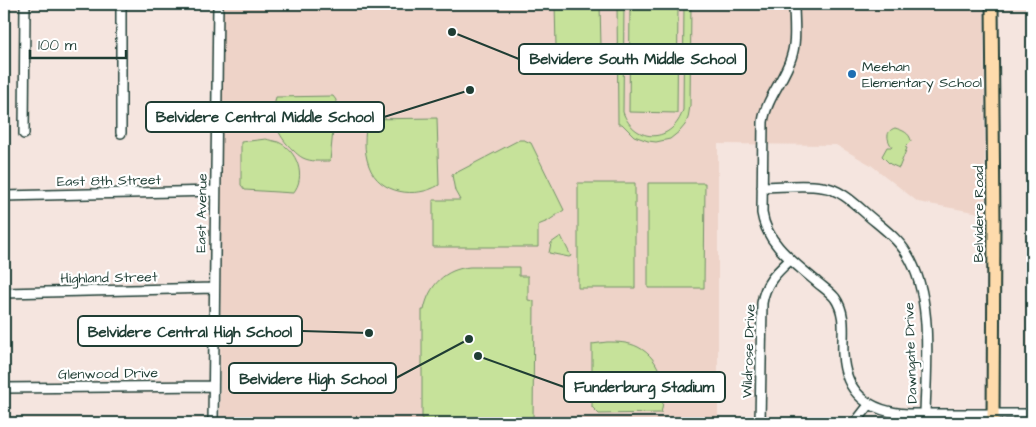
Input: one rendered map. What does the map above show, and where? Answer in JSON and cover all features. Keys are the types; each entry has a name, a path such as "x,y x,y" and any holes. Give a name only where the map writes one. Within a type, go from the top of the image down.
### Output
{"main road":[{"name":"Belvidere Road","path":"992,4 993,418"}],"street":[{"path":"24,134 25,4"},
{"path":"121,4 121,133"},
{"name":"East Avenue","path":"213,423 218,4"},
{"path":"794,4 795,39 792,55 766,109 762,122 762,213 767,232 773,241 790,260 831,294 838,304 843,320 843,354 847,375 854,389 869,404 888,412 993,418 1032,414"},
{"name":"Dawngate Drive","path":"762,187 822,187 838,192 854,203 894,238 906,252 914,268 925,311 925,414"},
{"name":"East 8th Street","path":"4,196 216,191"},
{"name":"Wildrose Drive","path":"760,423 762,303 766,286 790,260"},
{"name":"Highland Street","path":"4,293 214,288"},
{"name":"Glenwood Drive","path":"4,388 213,386"},
{"path":"855,423 869,404"}],"shaded area":[{"path":"222,4 984,4 985,214 918,202 871,165 836,145 718,144 718,423 220,423"}],"green space":[{"path":"555,4 600,4 601,46 556,47"},
{"path":"617,4 624,4 623,112 629,123 636,130 645,135 654,136 663,134 671,129 678,121 683,110 684,4 691,4 690,106 685,125 670,139 656,142 648,141 634,136 622,124 618,124"},
{"path":"630,7 678,7 677,113 629,112"},
{"path":"333,96 336,100 330,161 313,161 303,158 287,145 279,133 274,112 276,97"},
{"path":"437,118 439,185 420,192 409,193 389,188 381,183 374,175 367,160 365,142 367,119"},
{"path":"895,128 907,134 911,141 905,147 907,148 899,168 890,164 882,156 887,147 892,147 889,142 888,133"},
{"path":"266,139 285,146 295,157 298,164 299,179 293,193 245,190 241,185 241,142"},
{"path":"519,140 531,143 564,210 548,221 538,225 538,247 433,247 433,200 460,200 455,191 452,175"},
{"path":"578,183 635,183 635,288 578,288"},
{"path":"648,183 705,183 704,288 648,288"},
{"path":"561,236 571,256 569,257 549,253 551,243"},
{"path":"470,267 519,267 519,276 528,276 528,300 534,301 533,423 422,423 422,310 424,310 426,301 434,286 440,280 453,271"},
{"path":"607,342 634,345 653,359 663,385 661,413 599,414 592,407 592,344"}],"place":[{"name":"Belvidere South Middle School","path":"452,32"},
{"name":"Meehan Elementary School","path":"852,74"},
{"name":"Belvidere Central Middle School","path":"470,90"},
{"name":"Belvidere Central High School","path":"369,333"},
{"name":"Belvidere High School","path":"469,339"},
{"name":"Funderburg Stadium","path":"478,356"}]}
